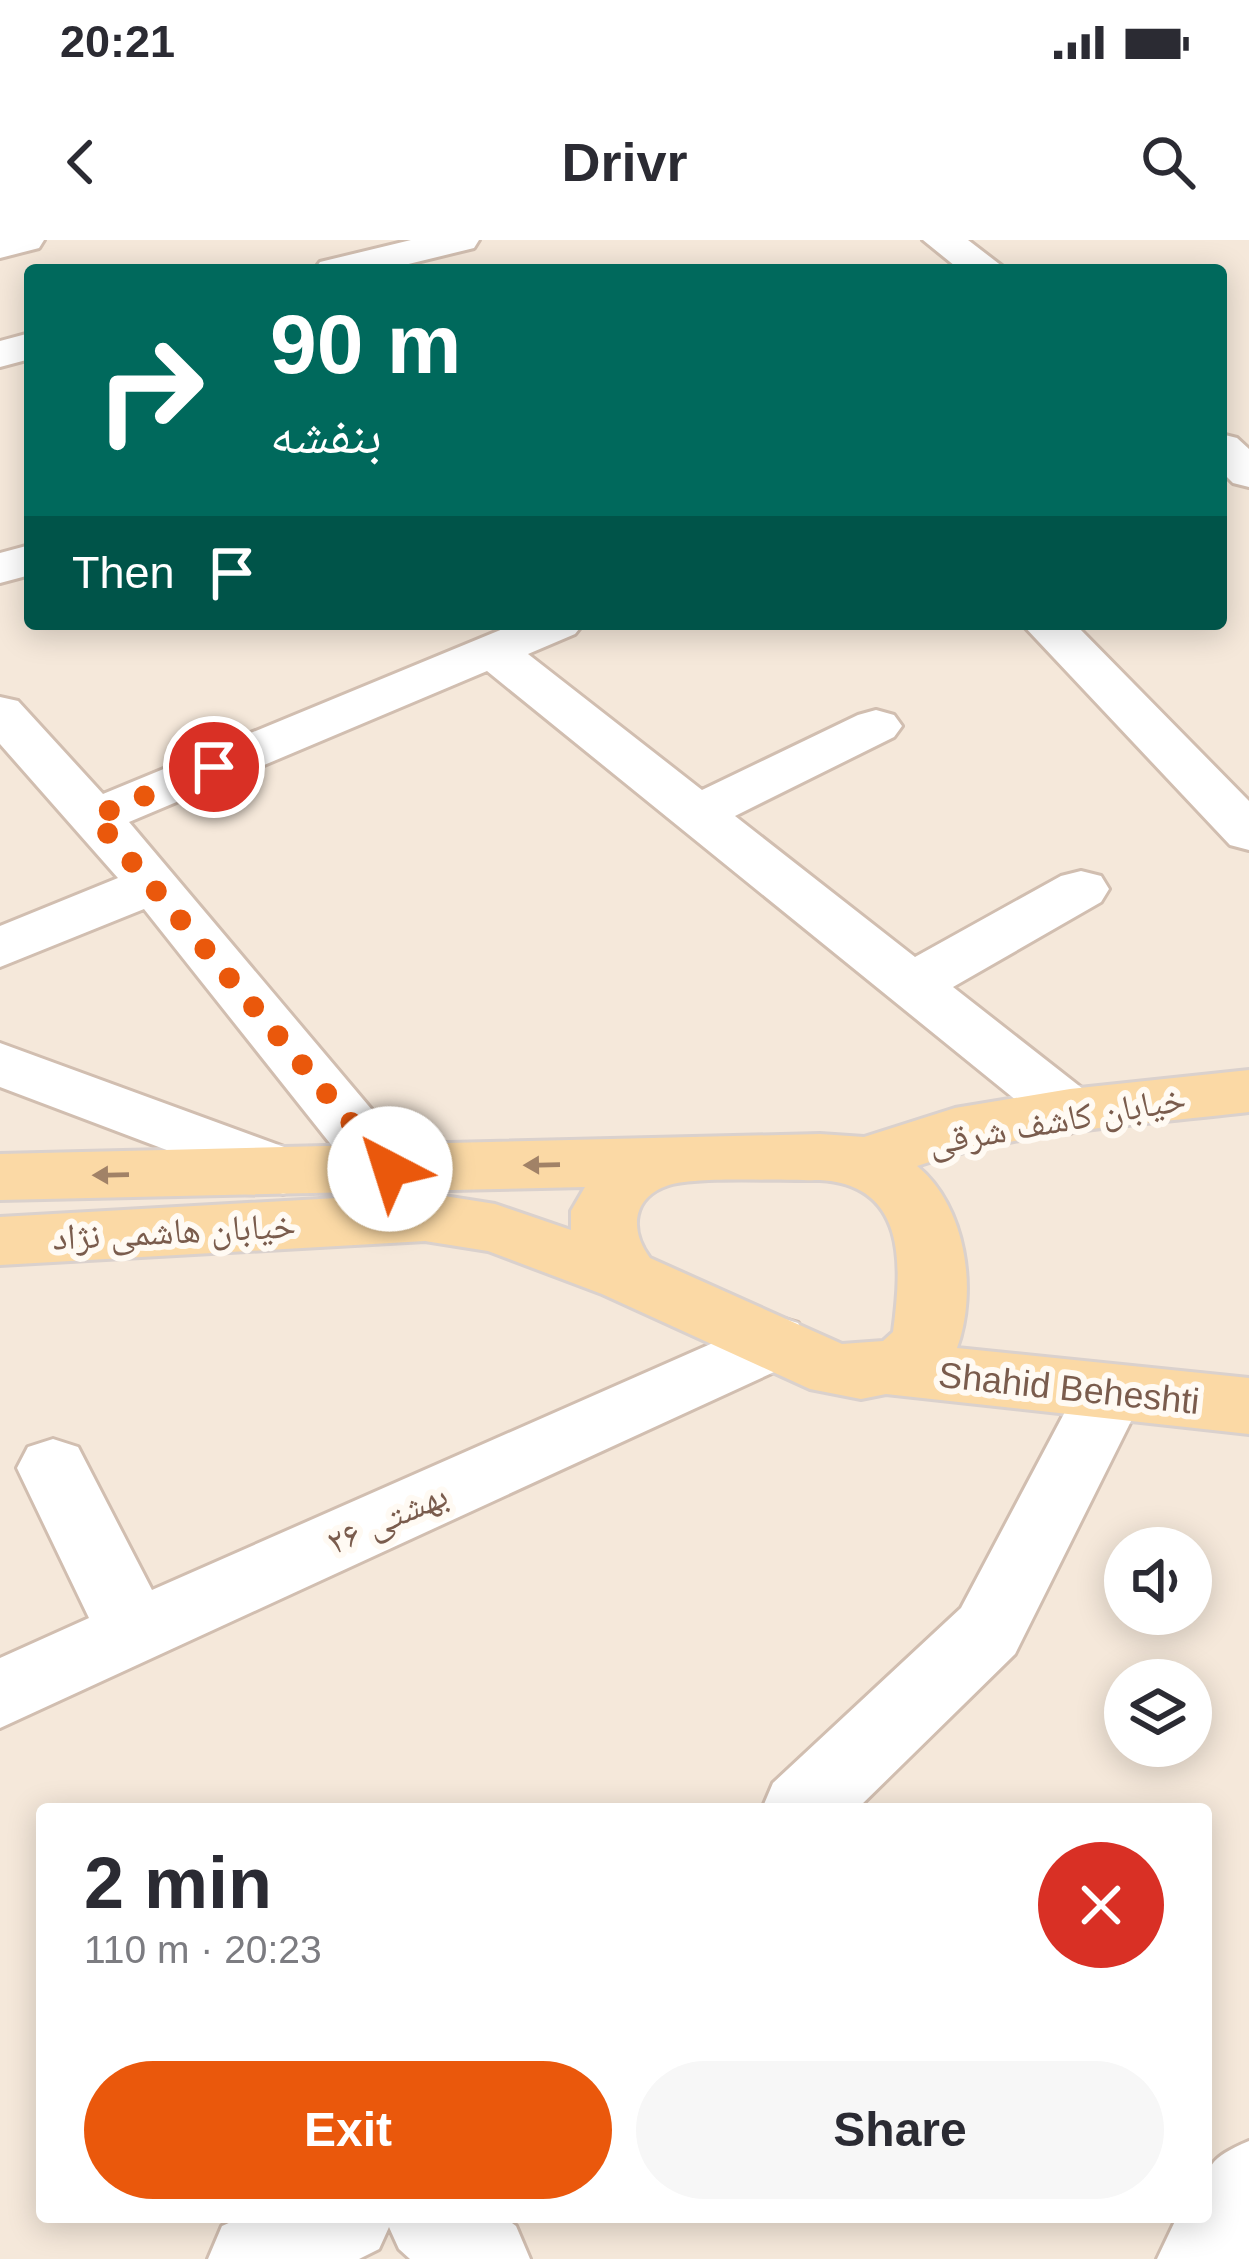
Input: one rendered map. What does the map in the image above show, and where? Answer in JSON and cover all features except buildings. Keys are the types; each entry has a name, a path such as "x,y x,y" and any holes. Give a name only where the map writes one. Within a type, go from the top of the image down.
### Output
{"main road":[{"name":"خیابان کاشف شرقی","path":"866,1160 955,1130 1249,1090"},
{"path":"0,1177 283,1171 408,1193 659,1162 820,1156 866,1160 922,1212 933,1282 926,1343 903,1364 889,1368"},
{"path":"626,1276 604,1246 603,1211 623,1182 659,1162"},
{"name":"خیابان هاشمی نژاد","path":"0,1241 408,1193 626,1276 774,1342"},
{"name":"Shahid Beheshti","path":"774,1342 834,1370 889,1368 1109,1395 1249,1406"}],"street":[{"path":"0,246 25,240"},
{"path":"296,240 325,264"},
{"path":"358,264 460,240"},
{"path":"942,240 978,264"},
{"path":"1227,453 1249,473"},
{"path":"94,817 544,630"},
{"path":"1053,630 1249,833"},
{"path":"494,651 1070,1111"},
{"path":"0,713 154,884 408,1193"},
{"path":"697,814 876,726"},
{"path":"0,949 154,884"},
{"path":"911,985 1081,889"},
{"path":"0,1064 283,1171"},
{"name":"بهشتی ۲۶","path":"0,1694 774,1342"},
{"path":"808,1803 988,1631 1109,1395"},
{"path":"53,1468 135,1633"},
{"path":"1204,2259 1249,2187"},
{"path":"255,2259 333,2223"},
{"path":"438,2223 483,2259"}],"shaded area":[{"path":"0,240 1249,240 1249,2259 0,2259"}],"route":[{"path":"214,767 94,817 390,1169"}]}
